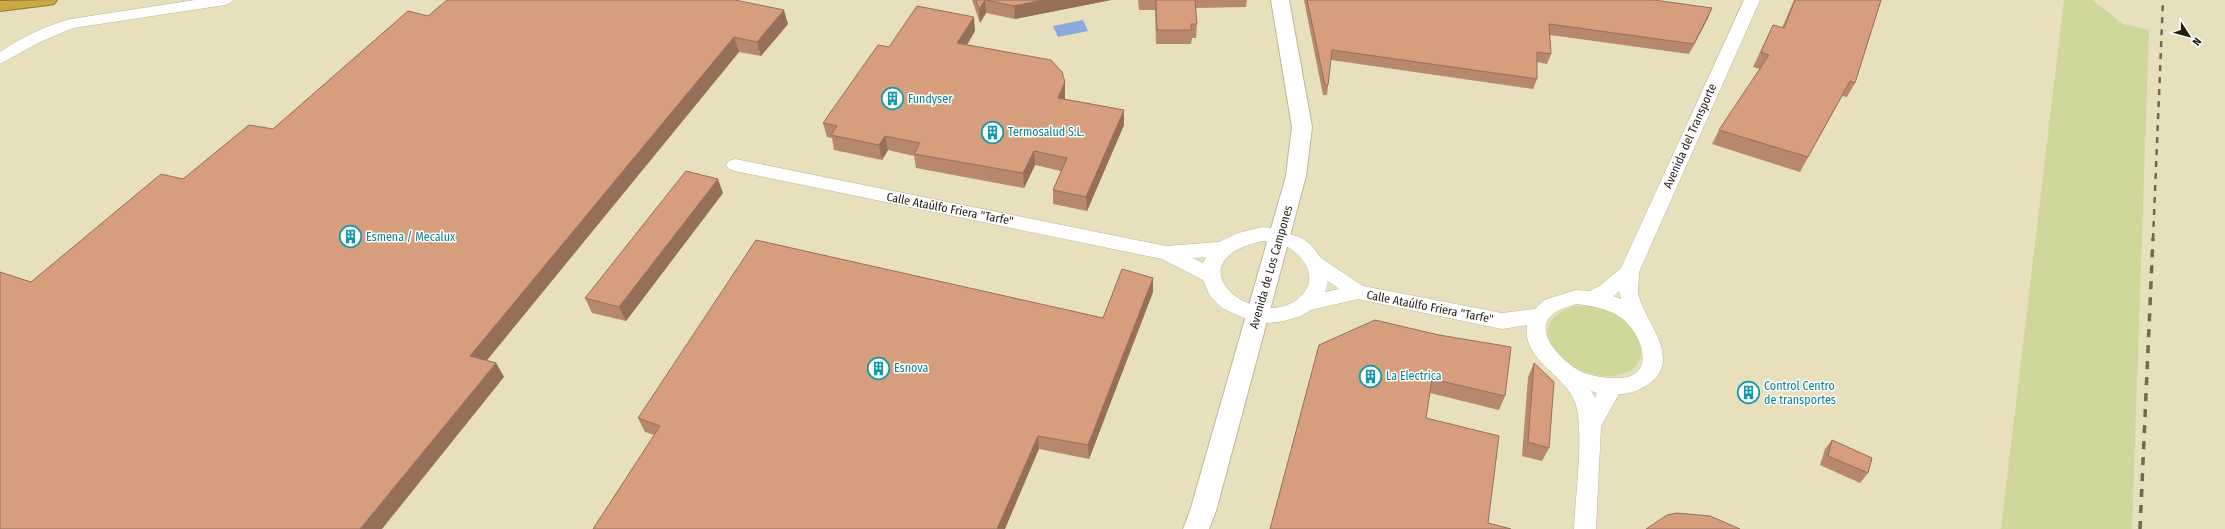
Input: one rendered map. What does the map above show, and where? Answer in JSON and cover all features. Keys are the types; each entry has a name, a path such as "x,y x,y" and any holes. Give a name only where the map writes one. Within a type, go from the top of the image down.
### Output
{"highway":[{"path":"0,6 48,0"}],"street":[{"path":"0,59 35,36 51,29 71,24 225,0"},
{"name":"Avenida de Los Campones","path":"1196,529 1203,511 1296,176 1302,127 1280,0"},
{"name":"Avenida del Transporte","path":"1629,272 1752,0"},
{"name":"Calle Ataúlfo Friera \"Tarfe\"","path":"735,165 1166,253 1210,275 1215,288 1225,300 1240,310 1257,315 1276,315 1294,311 1308,303 1358,292"},
{"path":"1210,275 1212,261 1220,249 1232,240 1246,236 1263,234 1279,236"},
{"name":"Calle Ataúlfo Friera \"Tarfe\"","path":"1279,236 1294,243 1307,252 1316,263 1358,292 1502,321 1540,316"},
{"name":"Calle Ataúlfo Friera \"Tarfe\"","path":"1166,253 1220,249"},
{"path":"1308,303 1317,291 1319,278 1316,263"},
{"path":"1594,298 1608,290 1629,272"},
{"path":"1629,272 1629,296 1642,325"},
{"path":"1576,297 1594,298 1612,304 1629,313 1642,325 1650,336 1654,347 1654,358 1650,370 1641,379 1628,385 1612,387 1598,386 1570,376 1556,367 1539,345 1536,330 1540,316 1548,306 1561,300 1576,297"},
{"name":"Calle Ataúlfo Friera \"Tarfe\"","path":"1502,321 1539,345"},
{"path":"1570,376 1585,400 1590,425 1585,529"},
{"path":"1590,425 1612,387"}],"green space":[{"path":"2064,0 2092,0 2123,24 2149,30 2132,529 2001,529"},
{"path":"1576,306 1593,307 1604,310 1615,314 1628,324 1639,340 1641,349 1641,357 1637,365 1629,371 1618,375 1600,376 1583,371 1567,362 1555,351 1549,338 1549,326 1557,315"}],"water":[{"path":"1083,20 1088,31 1058,37 1053,26"}],"building":[{"name":"Esmena / Mecalux","path":"447,0 735,0 784,10 757,42 734,37 470,356 496,363 360,529 0,529 0,272 31,282 161,174 183,179 249,125 273,129 408,11 428,16"},
{"path":"976,0 985,0 979,9"},
{"path":"986,0 1043,0 1014,6"},
{"path":"1156,0 1195,0 1197,24 1191,24 1192,30 1157,30"},
{"path":"1307,0 1654,0 1712,8 1694,44 1549,24 1551,54 1537,52 1537,79 1332,50 1328,85 1325,85"},
{"path":"1795,0 1881,0 1855,83 1850,81 1808,157 1719,130 1769,55 1761,52 1773,25 1784,28"},
{"path":"917,6 974,17 957,43 1051,60 1062,72 1065,82 1058,98 1124,110 1086,197 1053,190 1067,158 1034,151 1023,173 914,154 920,143 885,136 879,145 831,135 837,126 823,123 878,45 889,47"},
{"path":"686,171 718,179 619,307 585,298"},
{"name":"Esnova","path":"756,240 1103,318 1122,269 1153,278 1088,445 1038,436 997,529 593,529 660,426 638,418"},
{"path":"1375,320 1439,335 1511,347 1505,396 1432,379 1426,418 1499,436 1488,523 1511,529 1270,529 1319,345"},
{"path":"1534,363 1554,382 1549,448 1528,442"},
{"path":"1832,440 1872,458 1868,473 1828,456"},
{"path":"1677,513 1710,516 1740,529 1646,529 1667,515"}],"railway":[{"path":"2153,239 2163,0"},
{"path":"2140,529 2153,238"}],"place":[{"name":"Fundyser","path":"893,99"},
{"name":"Termosalud S.L.","path":"993,132"},
{"name":"Esmena / Mecalux","path":"351,237"},
{"name":"Esnova","path":"879,368"},
{"name":"La Electrica","path":"1371,376"},
{"name":"Control Centro de transportes","path":"1748,393"}]}
